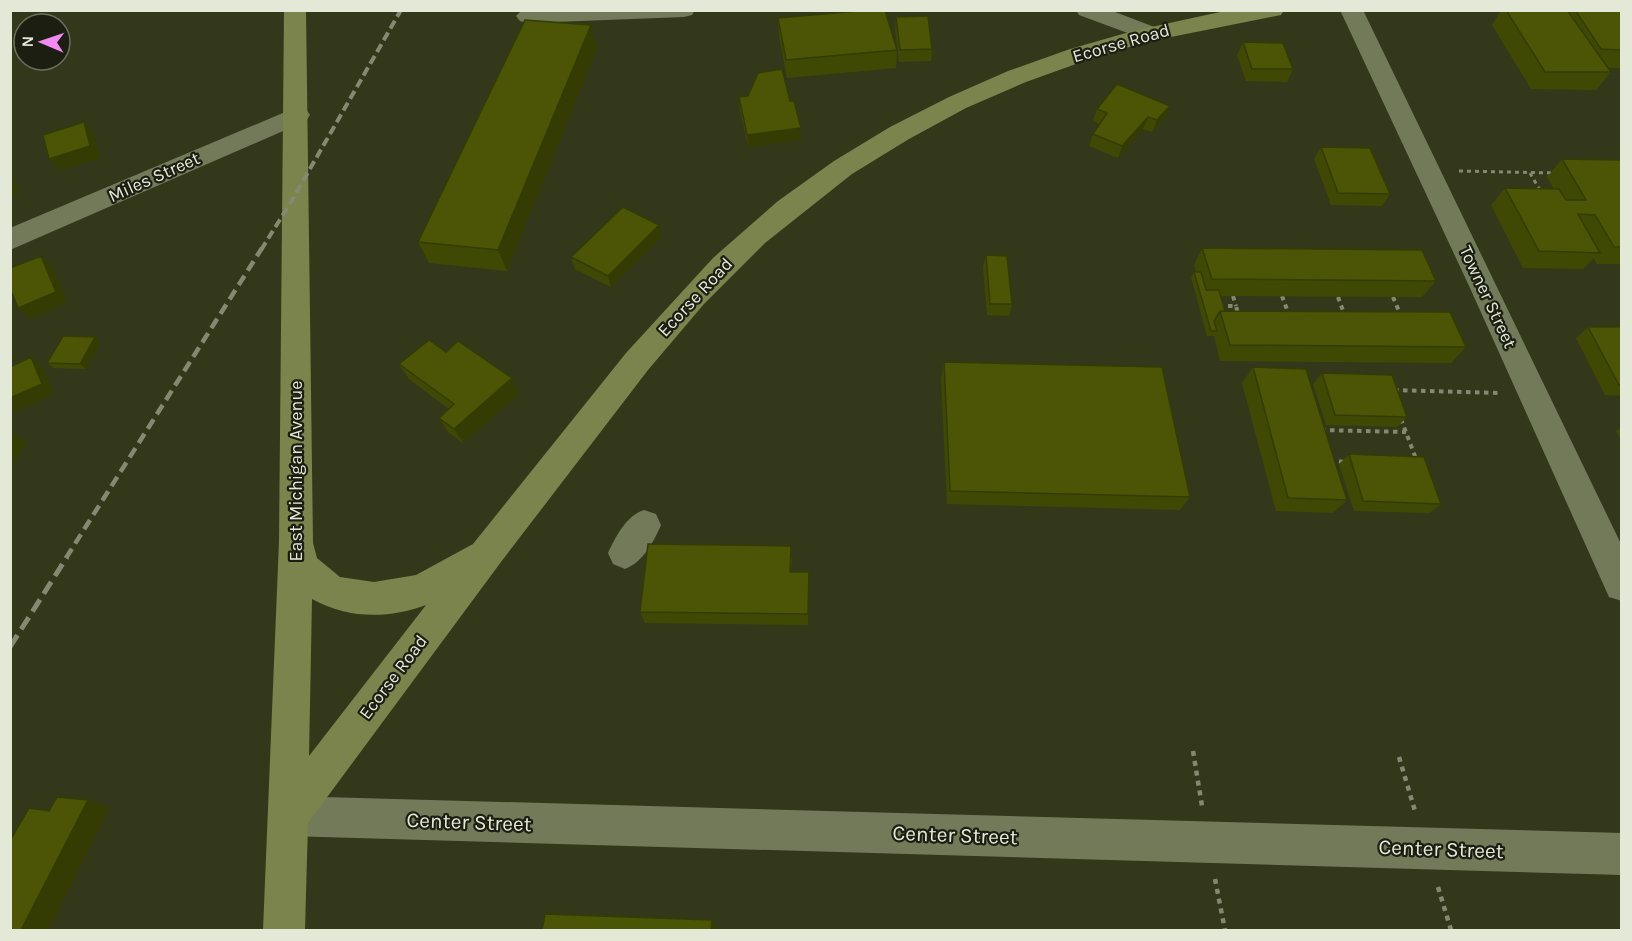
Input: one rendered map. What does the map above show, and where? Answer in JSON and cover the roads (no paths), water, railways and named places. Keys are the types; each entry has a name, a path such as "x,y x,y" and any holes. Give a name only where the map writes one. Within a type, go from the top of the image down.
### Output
{"main road":[{"name":"East Michigan Avenue","path":"284,930 296,541 296,10"},
{"name":"Ecorse Road","path":"288,816 486,554 670,320 728,261 785,210 856,158 925,117 1017,74 1149,33 1273,10"},
{"path":"296,541 303,567 326,589 344,597 386,598 422,589 486,554"}],"street":[{"path":"528,16 684,10"},
{"path":"1087,10 1149,33"},
{"name":"Towner Street","path":"1351,10 1622,585"},
{"name":"Miles Street","path":"10,240 297,115"},
{"path":"625,553 644,525"},
{"name":"Center Street","path":"288,816 1622,854"}],"railway":[{"path":"261,250 401,10"},
{"path":"66,558 262,248"},
{"path":"10,647 67,557"}]}
